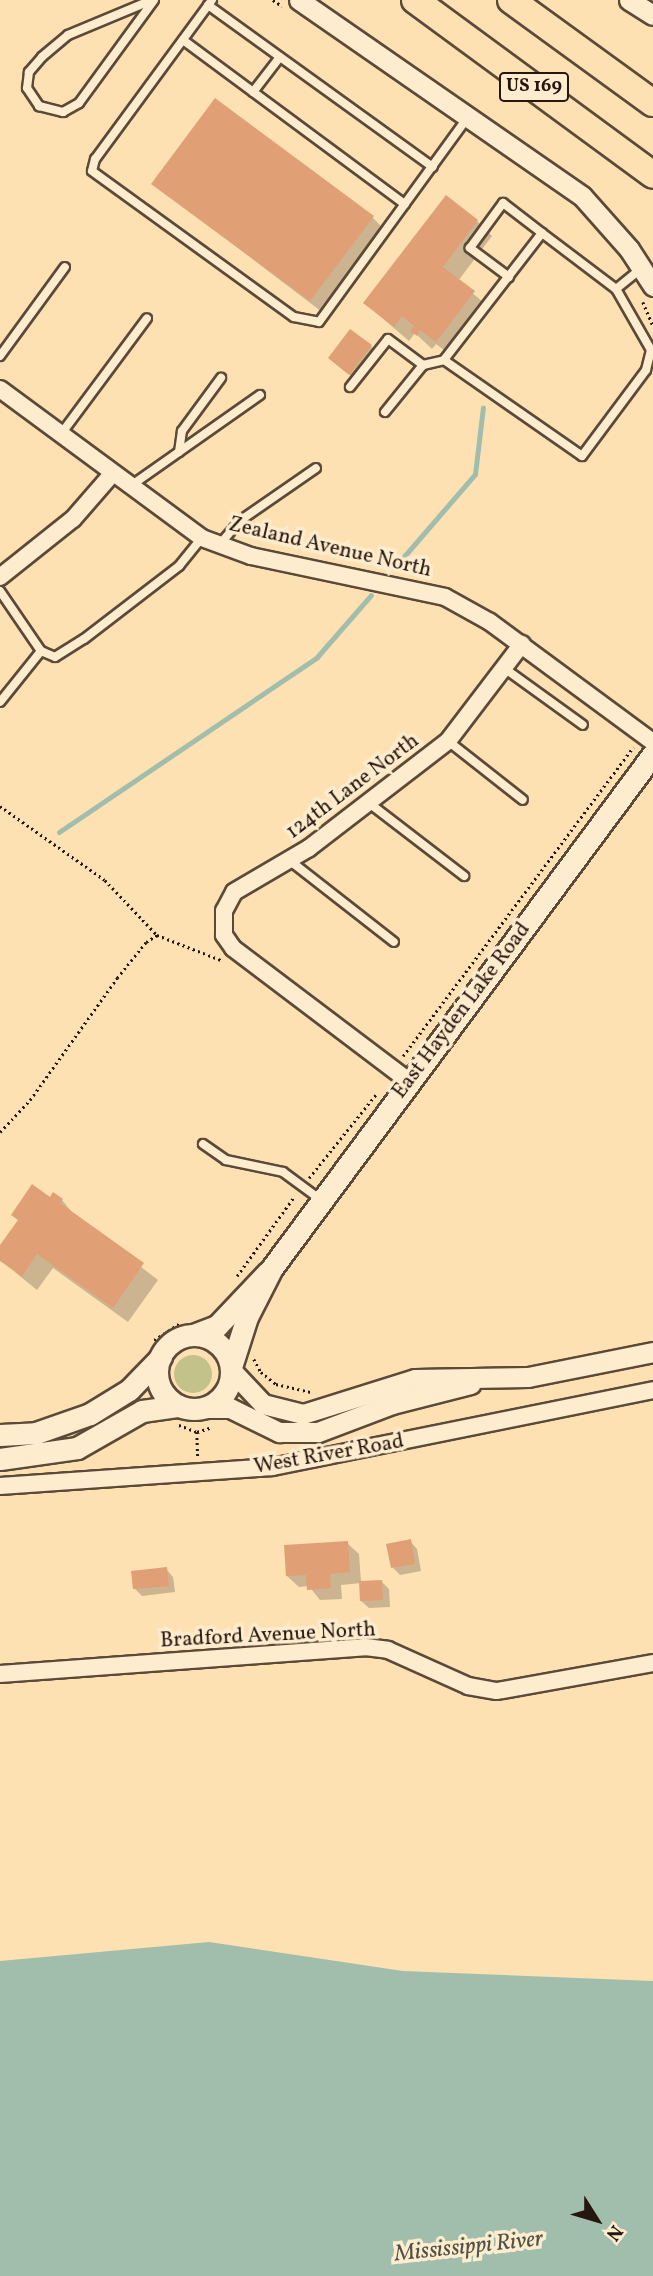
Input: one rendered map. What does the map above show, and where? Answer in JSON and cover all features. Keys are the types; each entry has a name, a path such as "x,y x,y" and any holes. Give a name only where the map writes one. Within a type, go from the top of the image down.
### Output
{"highway":[{"name":"US 169","path":"415,0 653,175"},
{"name":"US 169","path":"511,0 653,103"}],"main road":[{"name":"East Hayden Lake Road","path":"188,1329 217,1326 272,1268 410,1082 643,750"},
{"name":"East Hayden Lake Road","path":"231,1369 247,1317 272,1268"},
{"path":"0,1435 36,1433 90,1414 129,1390 154,1352 175,1341 188,1329 214,1341 231,1369 225,1391 204,1408 177,1415 142,1412 77,1448 0,1459"},
{"path":"154,1352 160,1386 177,1415"}],"street":[{"path":"629,0 653,15"},
{"path":"296,7 468,116 582,196 637,271 653,286"},
{"name":"Zealand Avenue North","path":"0,389 129,487 202,538 251,556 423,589 471,609 653,742"},
{"path":"0,577 74,519 113,474"},
{"name":"124th Lane North","path":"238,951 224,935 227,900 247,883 289,860 369,803 448,741 522,644"},
{"path":"238,951 410,1082"},
{"name":"West River Road","path":"231,1369 263,1404 303,1414 415,1379 486,1380 569,1370 653,1352"},
{"name":"West River Road","path":"204,1408 230,1408 279,1432 318,1433 392,1405 486,1380"},
{"name":"West River Road","path":"0,1486 315,1461 653,1390"},
{"name":"Bradford Avenue North","path":"0,1674 365,1647 388,1650 468,1686 496,1691 653,1663"}],"lane":[{"path":"153,0 79,103 63,113 39,106 27,88 29,72 42,57 68,35 153,0"},
{"path":"433,167 279,57 210,3 95,159 92,171 294,317 319,322 433,167 468,116"},
{"path":"183,40 405,204"},
{"path":"253,92 279,57"},
{"path":"444,360 582,456 646,370 650,350 616,289 503,204 470,248 509,276"},
{"path":"385,412 423,365 444,360 542,233"},
{"path":"0,356 65,268"},
{"path":"616,289 637,271"},
{"path":"61,434 147,318"},
{"path":"350,387 388,339 423,365"},
{"path":"179,452 182,431 221,378"},
{"path":"129,487 260,395"},
{"path":"219,545 241,520 317,468"},
{"path":"0,591 41,651 55,657 85,639 179,566 202,538"},
{"path":"0,702 41,651"},
{"path":"504,668 583,725"},
{"path":"448,741 523,800"},
{"path":"369,803 464,876"},
{"path":"289,860 394,942"},
{"path":"203,1144 226,1160 283,1172 321,1200"}],"path":[{"path":"273,0 296,7"},
{"path":"637,271 653,325"},
{"path":"402,1059 643,750"},
{"path":"0,806 105,880 157,935 225,961 238,951"},
{"path":"0,1132 30,1100 124,969 157,935"},
{"path":"312,1173 381,1087"},
{"path":"235,1279 294,1198"},
{"path":"154,1352 168,1328 188,1329"},
{"path":"253,1351 268,1379"},
{"path":"177,1415 197,1432 198,1472"},
{"path":"197,1432 224,1425"}],"shaded area":[{"path":"193,1355 206,1361 212,1374 206,1387 193,1393 180,1387 174,1374 180,1361"}],"water":[{"name":"Mississippi River","path":"209,1942 403,1971 653,1981 653,2276 0,2276 0,1961"}],"building":[{"path":"215,98 374,216 310,301 151,184"},
{"path":"446,195 478,220 443,267 475,291 436,342 420,330 417,336 410,331 414,326 402,316 394,327 363,303"},
{"path":"350,329 372,345 349,375 328,358"},
{"path":"32,1184 50,1197 53,1192 63,1199 60,1203 144,1263 113,1308 37,1254 22,1276 0,1261 0,1245 18,1220 11,1215"},
{"path":"411,1539 415,1564 391,1568 386,1544"},
{"path":"348,1541 350,1572 330,1574 331,1588 307,1590 306,1575 286,1576 284,1545"},
{"path":"167,1567 169,1586 133,1589 131,1571"},
{"path":"382,1580 383,1600 360,1601 359,1581"}],"waterway":[{"path":"394,568 475,474 483,407"},
{"path":"59,832 317,657 371,595"}]}
